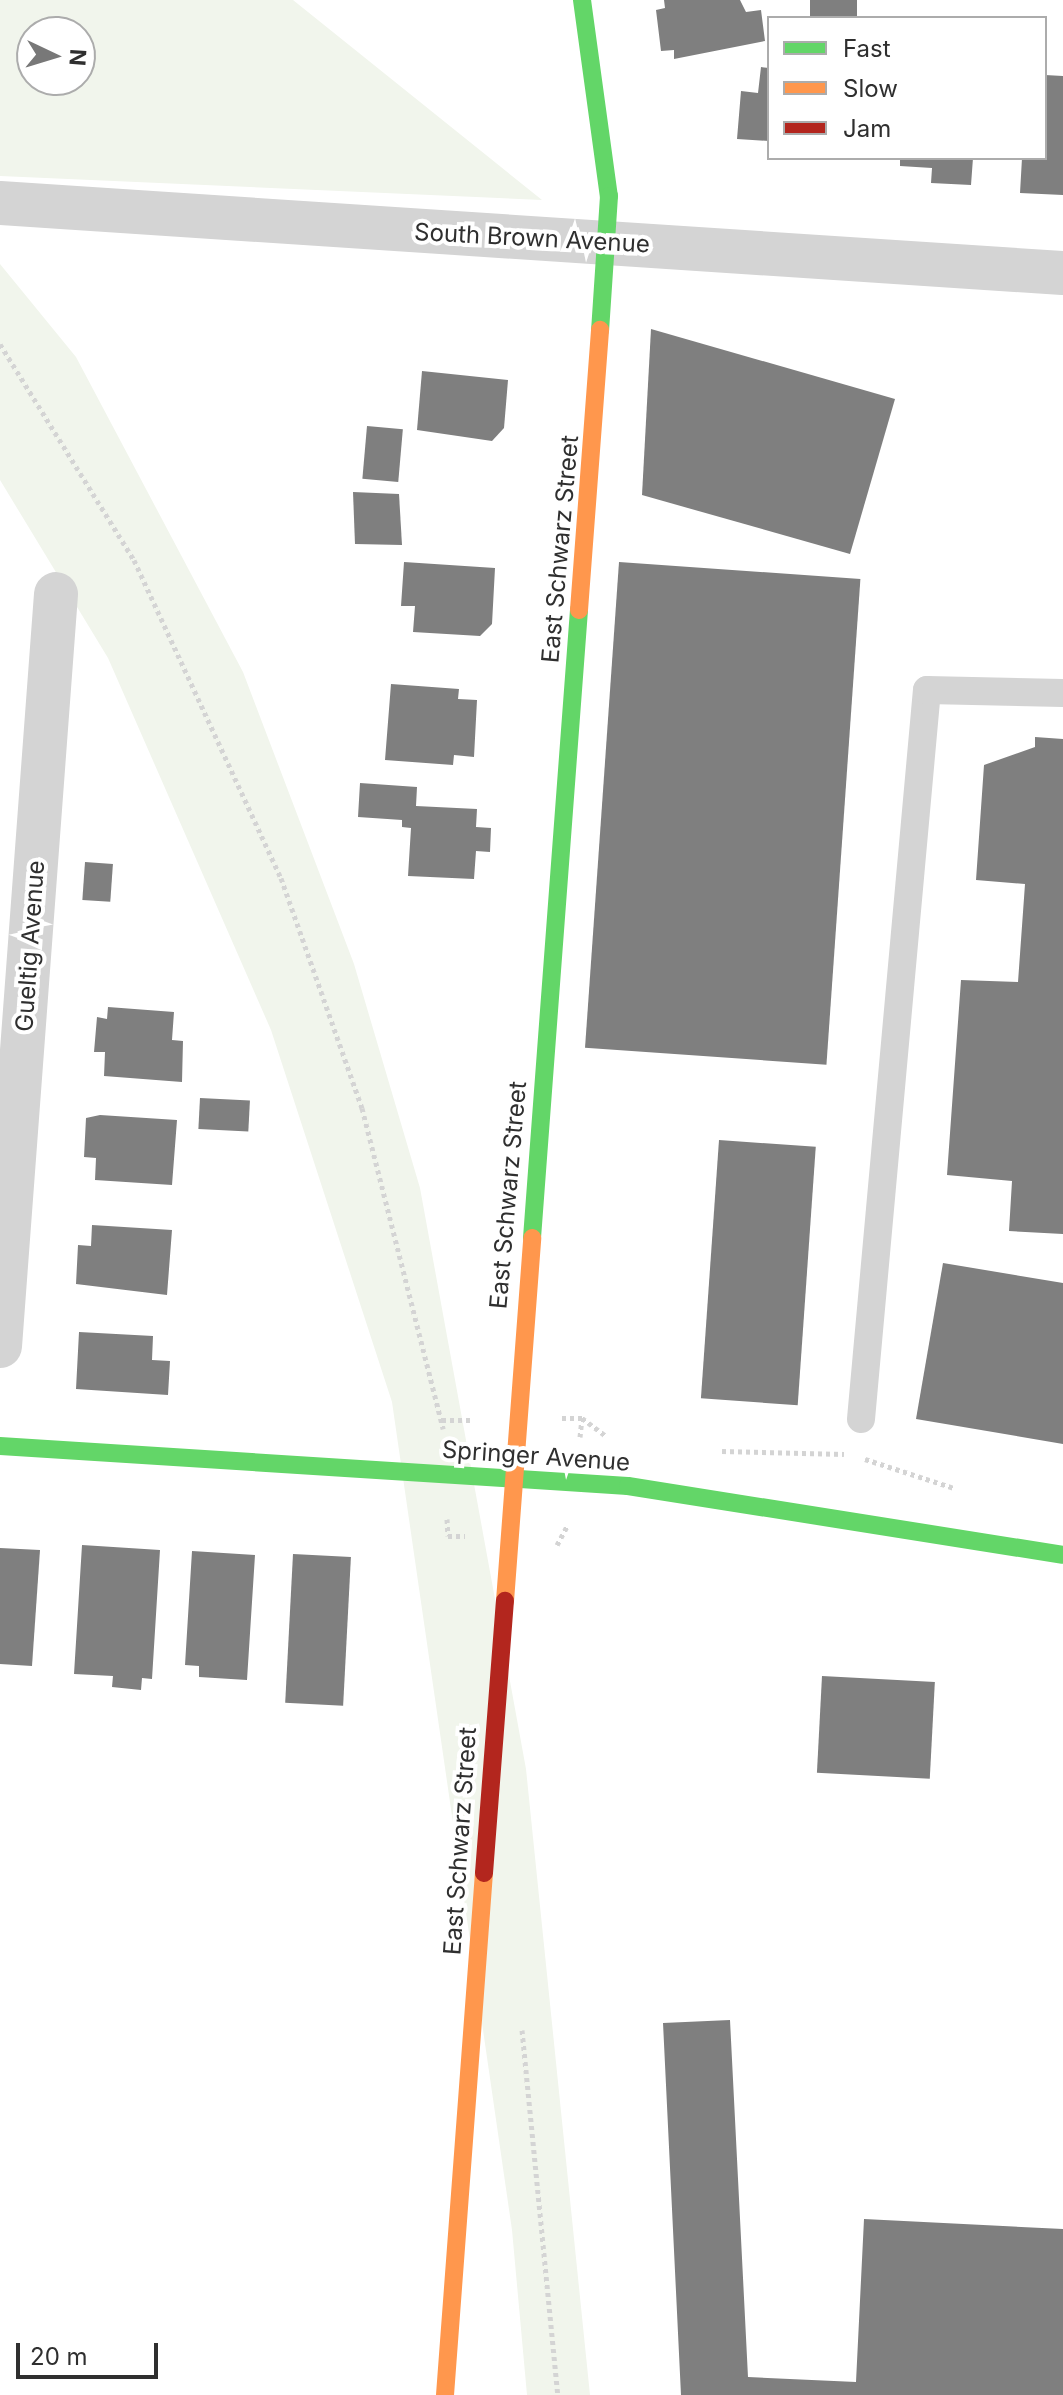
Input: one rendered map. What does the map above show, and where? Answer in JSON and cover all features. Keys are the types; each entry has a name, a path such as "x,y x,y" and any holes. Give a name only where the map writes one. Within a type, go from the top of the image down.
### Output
{"street":[{"name":"East Schwarz Street","path":"445,2395 511,1478 607,241 609,196 582,0"},
{"name":"South Brown Avenue","path":"0,203 1063,273"},
{"name":"Gueltig Avenue","path":"0,1346 56,594"},
{"name":"Springer Avenue","path":"0,1446 628,1486 1063,1555"}],"lane":[{"path":"861,1419 927,690 1063,693"}],"path":[{"path":"0,344 134,560 275,863 362,1108 442,1420"},
{"path":"582,1418 618,1441"},
{"path":"705,1453 843,1454 969,1493"},
{"path":"553,1551 566,1535"},
{"path":"521,2020 558,2395"}],"shaded area":[{"path":"0,0 293,0 542,200 0,176"},
{"path":"0,264 76,357 243,672 354,964 420,1188 526,1769 590,2395 527,2395 512,2230 392,1402 271,1030 108,658 0,480"}],"building":[{"path":"664,0 740,0 746,12 761,10 765,41 674,59 674,50 661,51 656,10 665,8"},
{"path":"810,0 857,0 857,16 810,16"},
{"path":"761,67 767,68 767,141 737,139 741,91 758,93"},
{"path":"1047,75 1063,76 1063,195 1020,193 1022,160 1047,160"},
{"path":"900,160 973,160 971,185 931,183 932,168 900,166"},
{"path":"651,329 895,399 850,554 642,495"},
{"path":"422,371 508,380 504,428 492,441 417,430"},
{"path":"367,426 403,429 398,482 362,479"},
{"path":"353,492 399,494 402,545 355,544"},
{"path":"404,562 495,568 492,624 480,636 413,632 415,606 401,606"},
{"path":"619,562 860,579 826,1065 585,1048"},
{"path":"391,684 459,689 458,699 477,700 474,757 454,755 453,765 385,760"},
{"path":"1035,737 1063,739 1063,1234 1009,1231 1012,1181 947,1175 961,980 1018,982 1025,884 976,880 984,765 1035,747"},
{"path":"360,783 417,787 416,806 477,809 476,827 491,828 490,852 476,851 474,879 408,876 411,828 402,827 402,820 358,817"},
{"path":"85,862 113,864 110,902 82,900"},
{"path":"108,1007 174,1012 172,1040 183,1041 182,1082 104,1076 105,1052 94,1052 97,1017 107,1019"},
{"path":"200,1098 250,1101 248,1132 198,1129"},
{"path":"100,1115 177,1120 172,1185 95,1180 96,1158 84,1157 86,1118"},
{"path":"719,1140 816,1147 798,1405 701,1398"},
{"path":"92,1225 172,1230 167,1295 76,1284 78,1245 91,1246"},
{"path":"943,1263 1063,1283 1063,1444 916,1419"},
{"path":"79,1332 153,1336 152,1360 170,1361 168,1395 76,1389"},
{"path":"82,1545 160,1550 152,1679 142,1678 141,1690 112,1687 113,1676 74,1674"},
{"path":"0,1548 40,1550 32,1666 0,1664"},
{"path":"192,1551 255,1555 247,1680 199,1677 199,1666 185,1665"},
{"path":"293,1554 351,1557 343,1706 285,1703"},
{"path":"822,1676 935,1682 930,1779 817,1773"},
{"path":"730,2020 748,2377 856,2382 864,2219 1063,2229 1063,2395 681,2395 663,2023"}],"traffic: fast":[{"path":"582,0 609,196 600,330"},
{"path":"532,1238 579,610"},
{"path":"0,1446 628,1486 1063,1555"}],"traffic: slow":[{"path":"579,610 600,330"},
{"path":"505,1601 532,1238"},
{"path":"445,2395 484,1873"}],"traffic: jam":[{"path":"484,1873 505,1601"}]}
